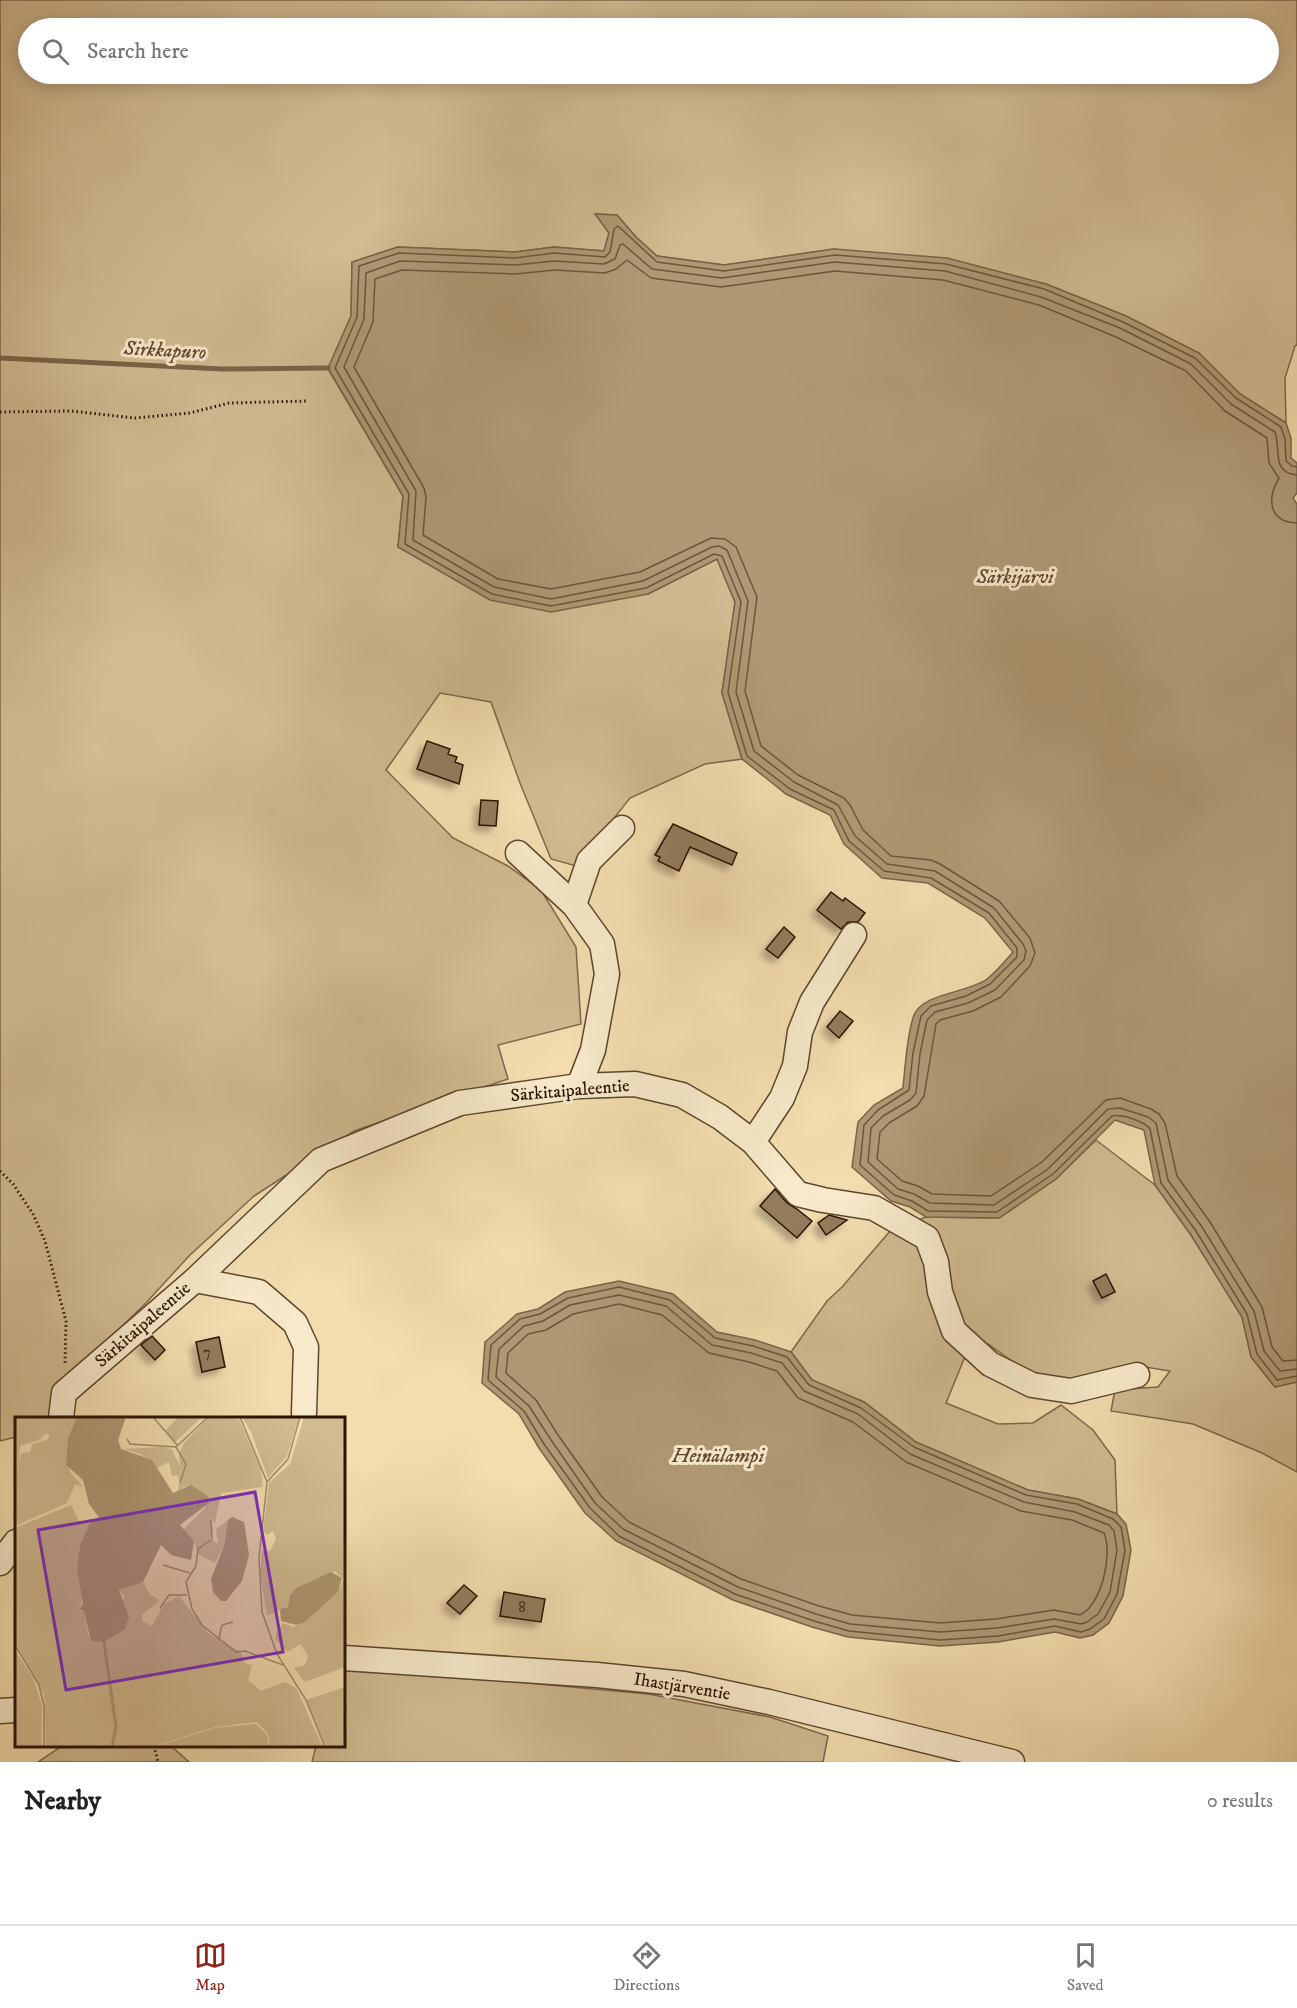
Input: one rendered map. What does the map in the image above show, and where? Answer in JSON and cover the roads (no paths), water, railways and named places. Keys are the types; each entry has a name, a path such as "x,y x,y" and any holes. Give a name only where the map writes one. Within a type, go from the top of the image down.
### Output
{"street":[{"path":"574,905 590,861 622,828"},
{"path":"518,853 574,905 602,944 606,974 593,1050 579,1086"},
{"path":"753,1142 782,1098 795,1066 800,1032 812,1002 855,935"},
{"name":"Särkitaipaleentie","path":"61,1417 64,1393 195,1280 321,1160 460,1103 579,1086 635,1084 682,1095 720,1117 753,1142 798,1194 873,1208 927,1238 936,1262 940,1292 954,1331 990,1364 1032,1384 1071,1391 1137,1375"},
{"path":"195,1280 260,1292 295,1323 306,1347 304,1413"},
{"path":"0,1563 15,1543"},
{"name":"Ihastjärventie","path":"345,1658 597,1675 684,1684 769,1702 1012,1762"},
{"path":"0,1711 15,1710"}],"water":[{"name":"Särkijärvi","path":"595,214 617,215 657,256 724,265 834,249 947,258 1046,284 1126,316 1199,353 1240,394 1286,423 1291,438 1291,458 1297,463 1297,493 1293,498 1297,504 1297,1382 1275,1387 1251,1357 1242,1317 1191,1235 1155,1185 1144,1130 1115,1120 1056,1179 999,1218 926,1217 910,1207 891,1201 852,1167 858,1122 874,1105 903,1088 910,1031 914,1015 919,1008 936,998 979,984 997,970 1013,952 985,918 928,883 882,878 844,844 830,815 786,794 742,759 722,693 735,602 717,559 648,594 551,612 490,600 398,547 403,496 328,368 351,316 352,262 398,247 515,252 554,247 604,251 609,233"},
{"name":"Heinälampi","path":"619,1281 673,1294 717,1332 755,1340 791,1352 812,1380 864,1402 916,1442 1028,1490 1078,1499 1117,1514 1126,1524 1131,1550 1123,1596 1109,1623 1093,1635 1080,1638 1055,1632 998,1642 940,1646 848,1637 733,1600 616,1541 585,1513 539,1448 519,1414 482,1383 485,1342 517,1314 538,1309 565,1292"}],"waterway":[{"name":"Sirkkapuro","path":"0,358 222,369 328,368"}]}
